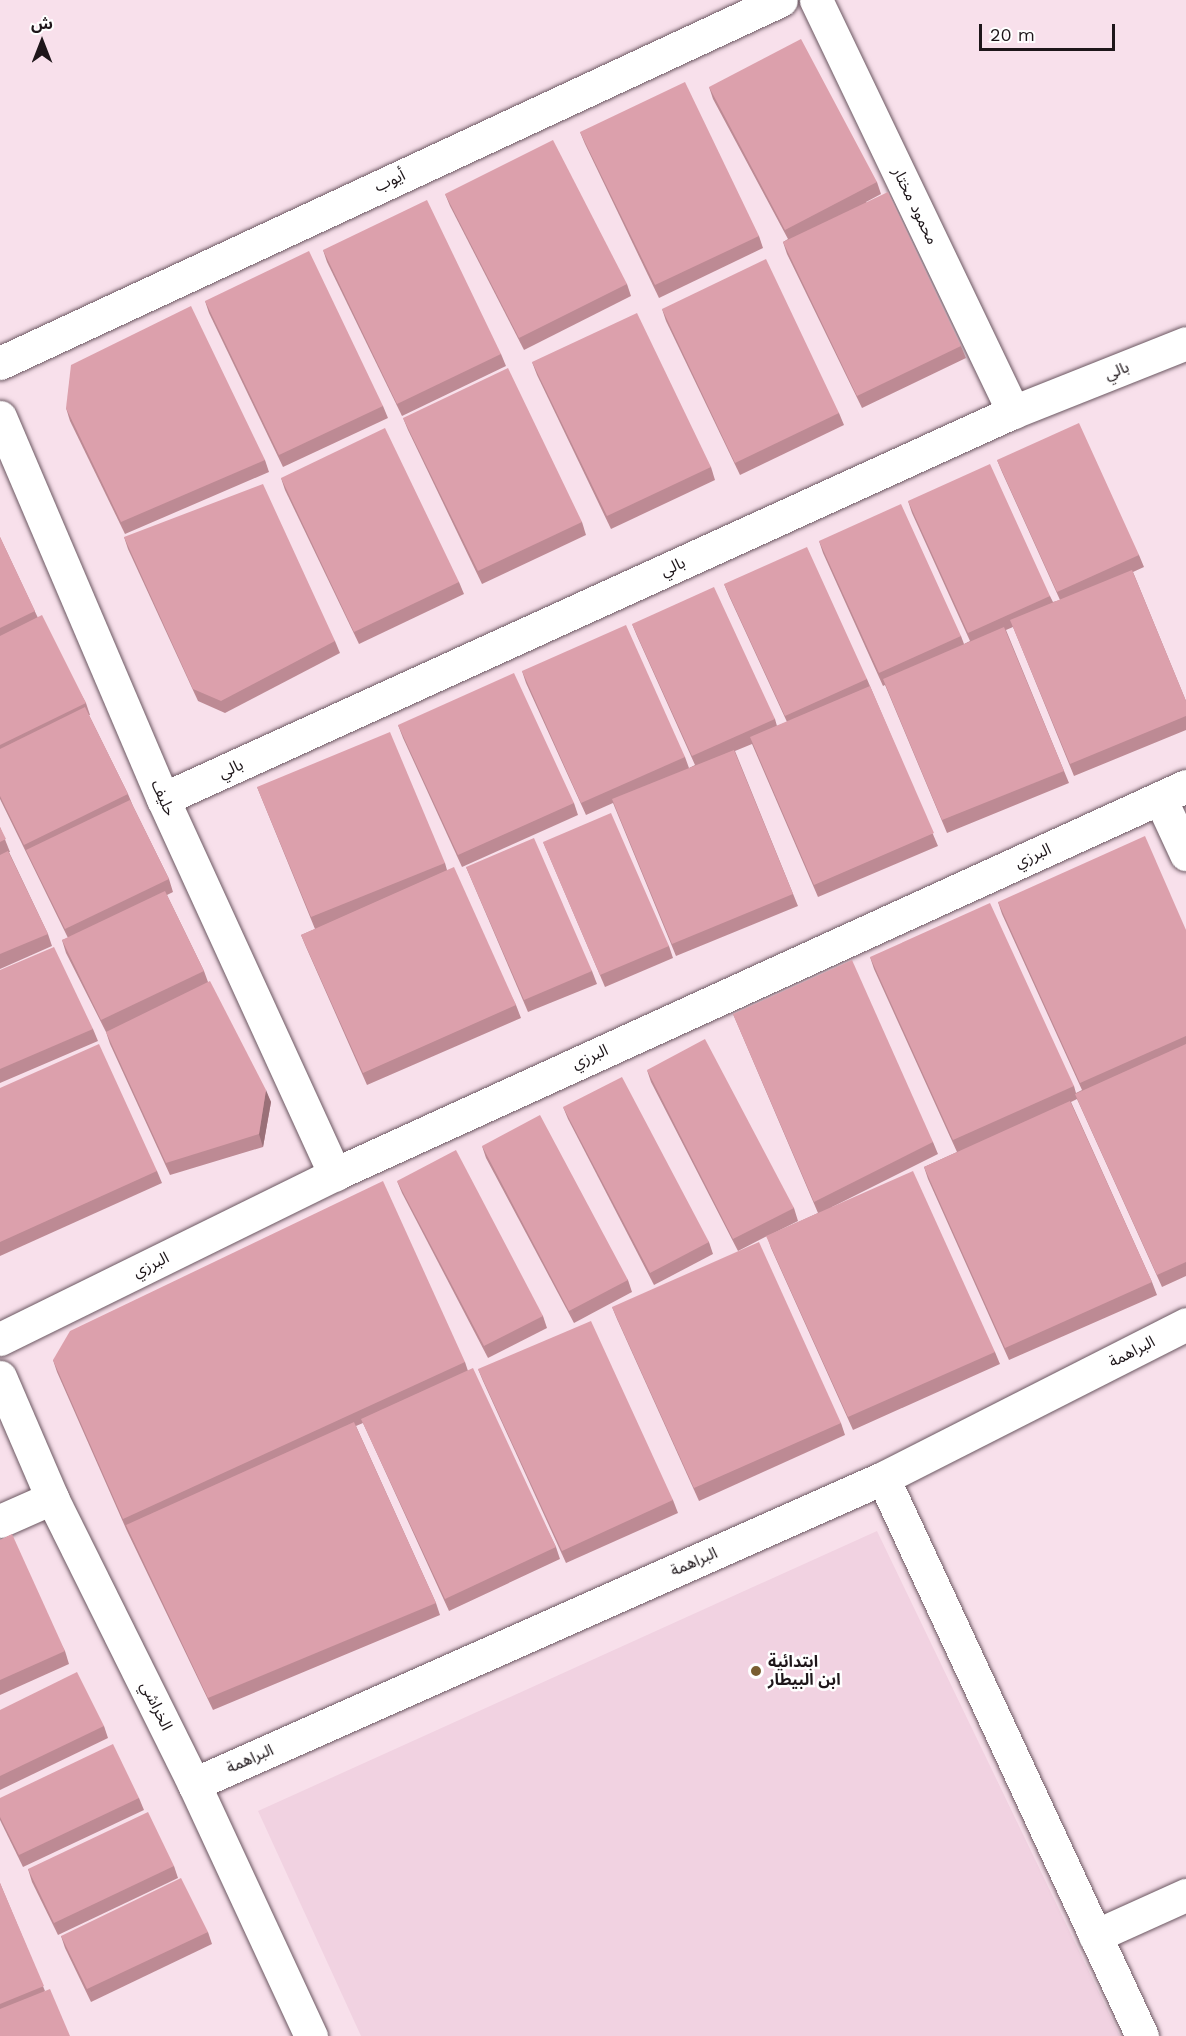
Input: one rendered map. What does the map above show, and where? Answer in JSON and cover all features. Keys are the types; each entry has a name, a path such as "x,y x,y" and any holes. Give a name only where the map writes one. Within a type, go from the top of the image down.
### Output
{"street":[{"name":"أيوب","path":"0,363 781,0"},
{"name":"محمود مختار","path":"816,0 1013,412"},
{"name":"بالي","path":"163,800 1013,412 1186,343"},
{"name":"حليف","path":"0,417 163,800 335,1174"},
{"path":"1173,792 1186,854"},
{"name":"البرزي","path":"0,1339 335,1174 1173,792"},
{"name":"البراهمة","path":"194,1784 883,1478 1186,1324"},
{"name":"الخراشي","path":"0,1377 52,1498 194,1784 311,2036"},
{"path":"883,1478 1142,2036"},
{"path":"0,1521 52,1498"},
{"path":"1095,1936 1186,1895"}],"shaded area":[{"name":"ابتدائية ابن البيطار","path":"877,1531 1120,2036 361,2036 258,1811"}],"building":[{"path":"801,39 877,182 785,230 709,87"},
{"path":"685,82 759,236 655,285 580,132"},
{"path":"553,140 627,284 519,338 445,194"},
{"path":"888,192 961,346 857,396 783,242"},
{"path":"427,200 501,354 397,404 323,250"},
{"path":"309,251 383,406 279,455 205,301"},
{"path":"766,259 839,413 735,463 662,309"},
{"path":"191,306 265,460 121,522 66,408 71,365"},
{"path":"637,313 711,467 607,516 532,362"},
{"path":"508,368 582,522 478,571 403,418"},
{"path":"1079,423 1139,555 1057,592 997,460"},
{"path":"385,428 459,582 354,632 281,478"},
{"path":"990,464 1050,596 968,633 908,501"},
{"path":"263,484 335,641 221,701 193,689 124,537"},
{"path":"901,504 961,636 879,673 819,541"},
{"path":"0,537 35,611 0,628"},
{"path":"807,547 867,679 785,716 724,584"},
{"path":"1132,570 1186,701 1186,716 1070,764 1010,620"},
{"path":"714,587 775,719 692,756 632,624"},
{"path":"42,615 86,703 0,745 0,636"},
{"path":"626,625 685,757 581,803 522,671"},
{"path":"1004,627 1064,771 942,820 883,679"},
{"path":"514,673 574,803 458,855 398,725"},
{"path":"870,686 934,833 814,885 750,737"},
{"path":"85,707 128,794 24,845 0,796 0,749"},
{"path":"390,732 445,863 311,917 257,787"},
{"path":"734,750 793,894 672,944 612,799"},
{"path":"130,800 169,879 65,929 26,850"},
{"path":"611,813 669,946 600,975 543,842"},
{"path":"0,827 6,839 0,842"},
{"path":"1145,836 1186,930 1186,1036 1080,1083 998,902"},
{"path":"534,838 592,971 524,1000 466,867"},
{"path":"8,851 48,934 0,954 0,855"},
{"path":"454,867 516,1005 363,1073 301,935"},
{"path":"165,891 204,971 101,1020 62,940"},
{"path":"990,903 1074,1086 953,1140 870,957"},
{"path":"54,947 93,1029 0,1069 0,970"},
{"path":"852,960 933,1142 814,1202 733,1014"},
{"path":"210,981 266,1090 259,1134 166,1163 106,1032"},
{"path":"705,1039 794,1208 733,1239 647,1070"},
{"path":"99,1044 157,1171 0,1242 0,1088"},
{"path":"1186,1044 1186,1262 1157,1275 1075,1094"},
{"path":"622,1077 709,1242 650,1273 563,1107"},
{"path":"1070,1101 1152,1282 1005,1348 924,1167"},
{"path":"540,1115 628,1280 569,1311 482,1146"},
{"path":"456,1150 543,1316 484,1346 397,1181"},
{"path":"913,1171 995,1352 848,1417 766,1236"},
{"path":"383,1181 465,1362 123,1519 53,1360 70,1331"},
{"path":"759,1242 841,1423 694,1488 612,1307"},
{"path":"591,1321 673,1500 562,1551 478,1369"},
{"path":"473,1368 556,1547 445,1599 361,1419"},
{"path":"354,1422 436,1603 208,1698 126,1525"},
{"path":"12,1534 65,1651 0,1680 0,1540"},
{"path":"77,1672 104,1726 0,1776 0,1710"},
{"path":"113,1744 139,1798 19,1855 0,1817 0,1798"},
{"path":"148,1812 174,1866 54,1923 28,1869"},
{"path":"181,1878 208,1932 87,1989 61,1936"},
{"path":"0,1883 44,1986 0,2004"},
{"path":"50,1989 70,2036 0,2036 0,2009"}],"place":[{"name":"ابتدائية ابن البيطار","path":"756,1671"}]}
